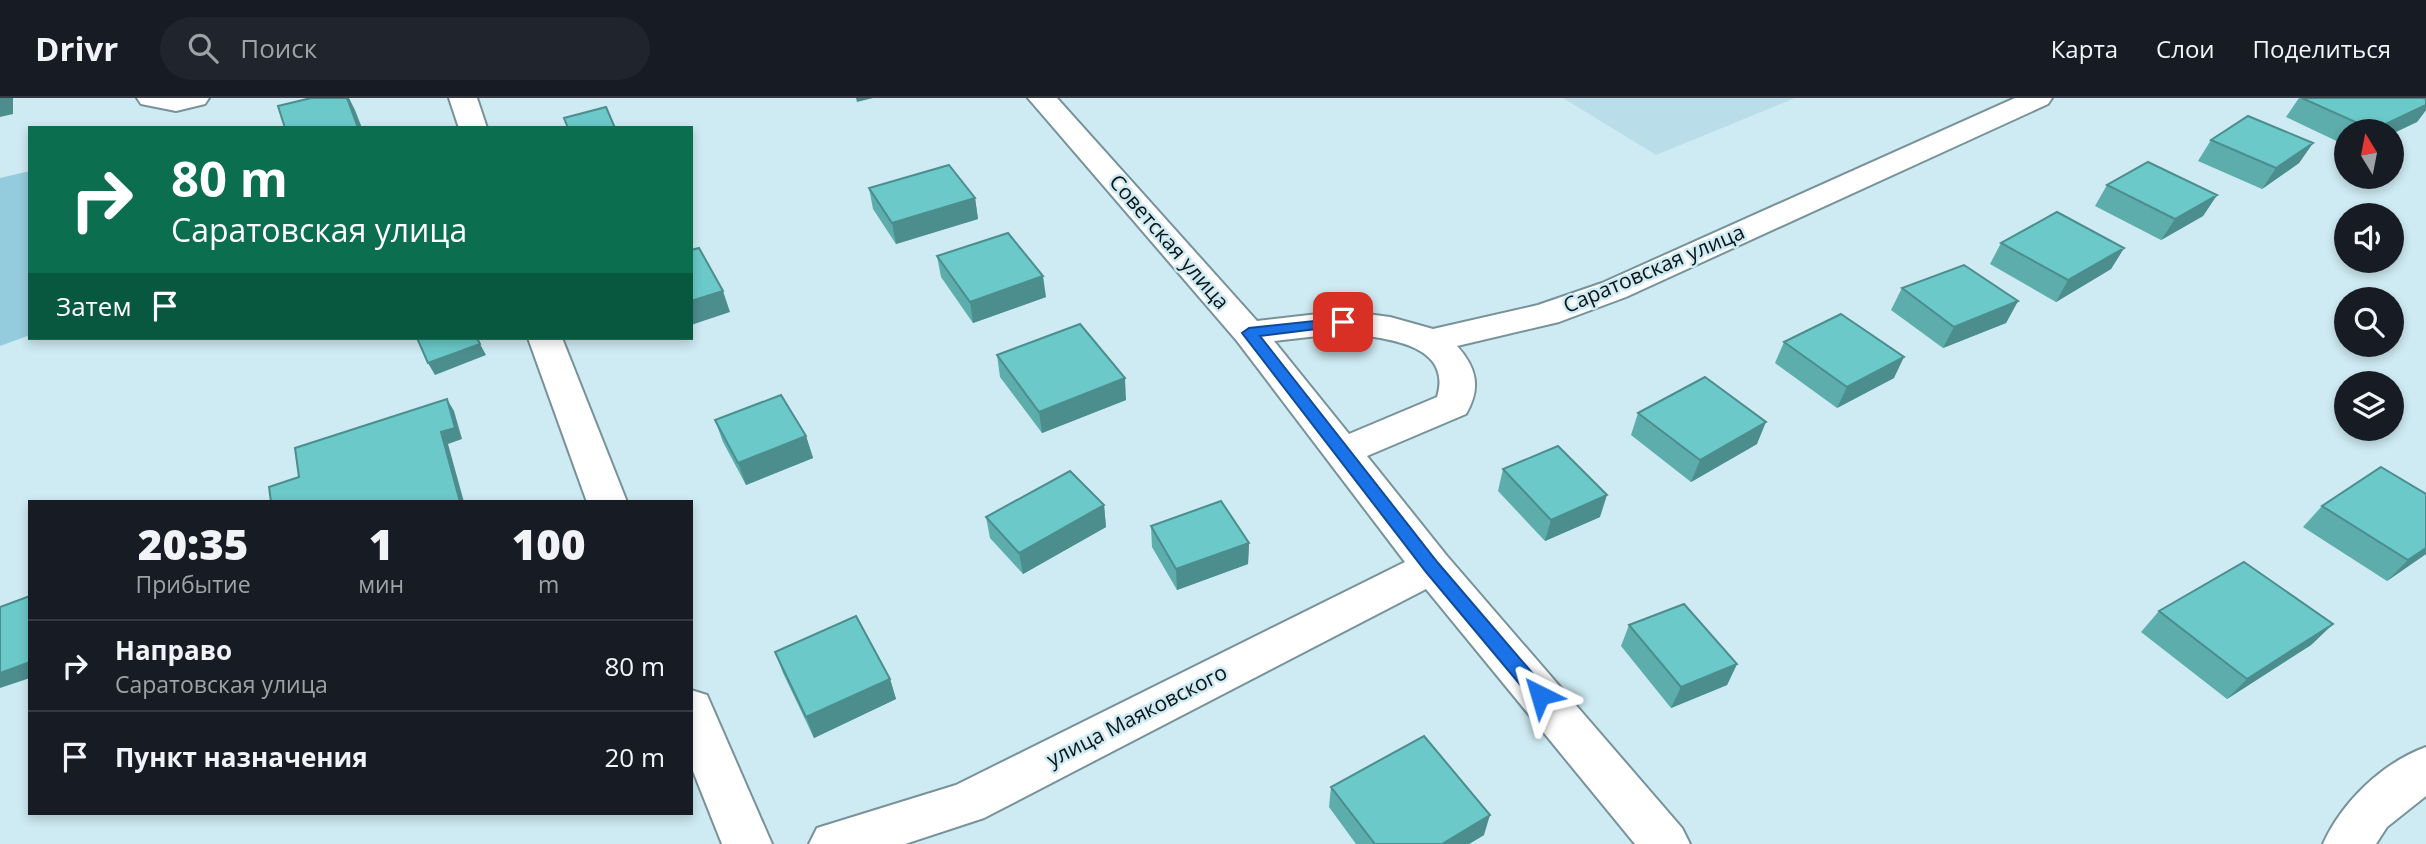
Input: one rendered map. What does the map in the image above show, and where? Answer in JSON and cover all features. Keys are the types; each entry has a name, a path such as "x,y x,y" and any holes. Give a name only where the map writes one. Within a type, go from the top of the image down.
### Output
{"street":[{"path":"151,98 176,103 195,98"},
{"path":"463,98 472,126"},
{"name":"Советская улица","path":"1042,98 1249,333 1344,451 1432,567 1665,844"},
{"name":"Саратовская улица","path":"1432,341 1547,314 1614,290 2038,98"},
{"path":"1249,333 1343,322 1390,328 1432,341 1453,363 1461,385 1453,405 1344,451"},
{"path":"546,340 606,500"},
{"name":"улица Маяковского","path":"834,844 967,803 1432,567"},
{"path":"693,714 747,844"},
{"path":"2348,844 2370,812 2426,768"}],"shaded area":[{"path":"1563,98 1795,98 1656,155"},
{"path":"28,171 28,336 0,346 0,178"}],"building":[{"path":"311,98 347,98 357,126 284,126 278,106"},
{"path":"2302,98 2426,99 2426,105 2396,119 2349,119"},
{"path":"606,107 614,126 567,126 564,118"},
{"path":"2248,116 2313,143 2276,168 2211,140"},
{"path":"2148,162 2217,195 2175,219 2107,185"},
{"path":"949,165 975,198 892,223 869,188"},
{"path":"2057,212 2124,248 2068,280 2001,243"},
{"path":"1008,233 1043,276 970,302 937,256"},
{"path":"699,248 723,291 693,300 693,250"},
{"path":"1964,265 2018,301 1954,327 1902,288"},
{"path":"1841,314 1904,357 1847,387 1784,342"},
{"path":"1080,324 1125,378 1039,412 997,355"},
{"path":"418,340 478,340 480,344 428,363"},
{"path":"1705,377 1766,422 1700,460 1638,413"},
{"path":"781,395 806,436 738,463 715,420"},
{"path":"447,399 455,428 441,432 459,500 271,500 269,487 299,477 295,448"},
{"path":"1558,446 1607,495 1551,520 1503,469"},
{"path":"2381,467 2426,494 2426,548 2408,560 2322,506"},
{"path":"1070,471 1104,505 1019,553 986,517"},
{"path":"1221,501 1249,543 1176,569 1151,526"},
{"path":"2244,562 2333,624 2247,679 2159,611"},
{"path":"28,597 28,663 0,673 0,607"},
{"path":"1684,604 1737,664 1681,687 1629,625"},
{"path":"856,616 890,679 806,717 775,652"},
{"path":"1424,736 1490,815 1442,844 1375,844 1331,787"}],"route":[{"path":"1343,322 1249,333 1344,451 1432,567 1540,695"}]}
